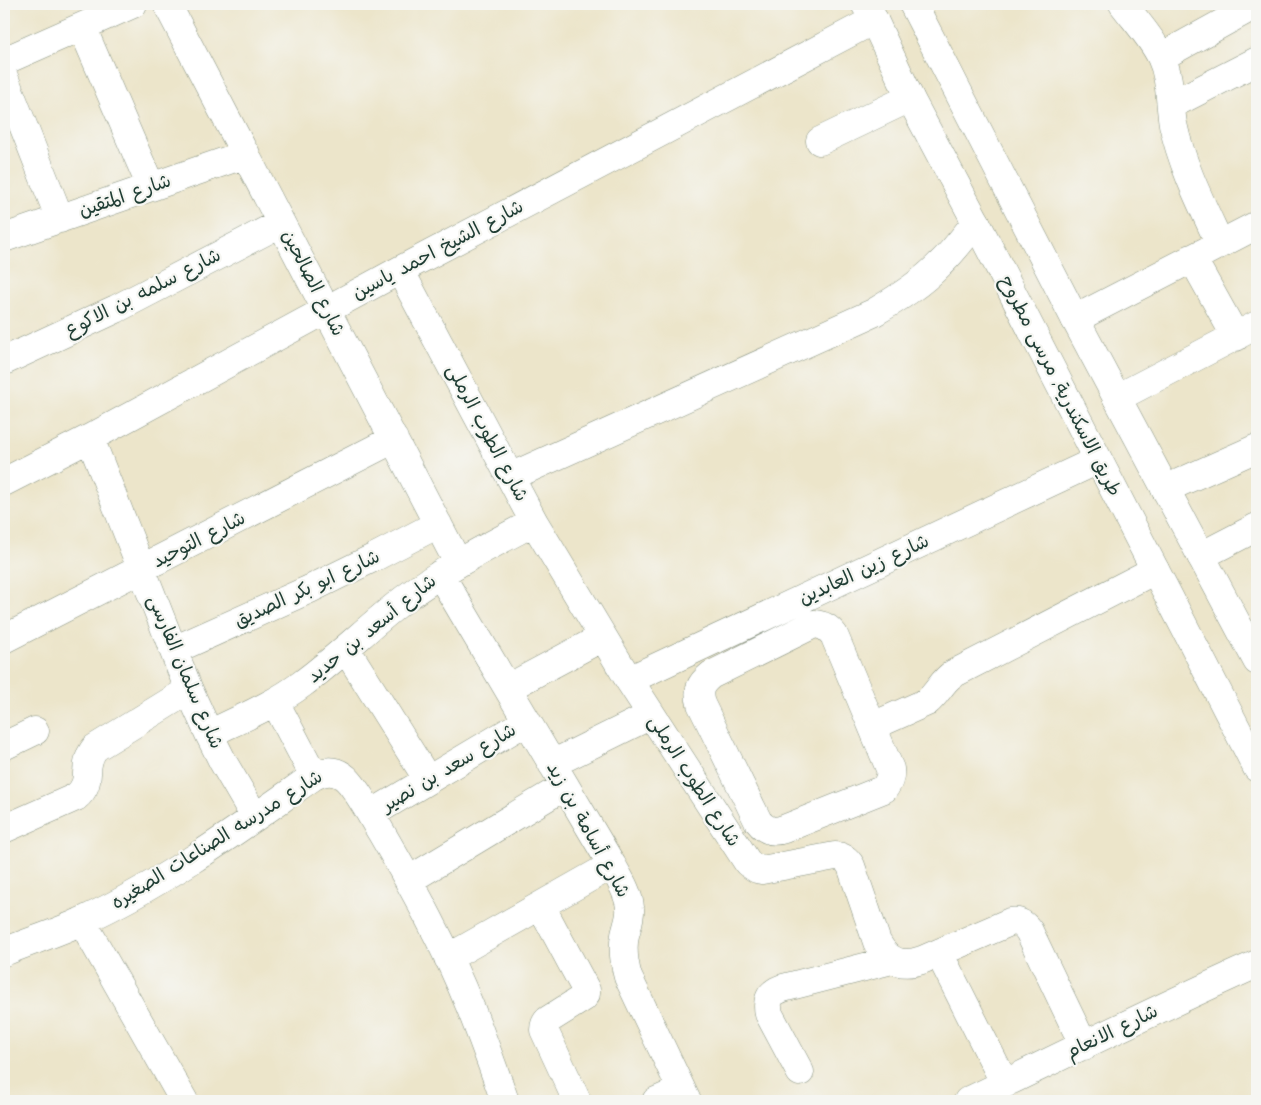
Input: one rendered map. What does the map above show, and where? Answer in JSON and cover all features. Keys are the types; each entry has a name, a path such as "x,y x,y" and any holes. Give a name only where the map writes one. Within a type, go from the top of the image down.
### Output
{"street":[{"path":"4,61 133,4"},
{"name":"شارع الصالحين","path":"167,4 438,524 449,568"},
{"path":"913,4 1075,319 1257,661"},
{"path":"1124,4 1161,56 1167,73 1173,124 1182,158 1220,244"},
{"path":"1161,56 1257,4"},
{"name":"طريق الاسكندرية, مرسى مطروح","path":"869,12 910,98 976,222 1257,768"},
{"name":"شارع الشيخ احمد ياسين","path":"4,482 327,311 869,12"},
{"path":"82,27 151,187"},
{"path":"1171,104 1257,61"},
{"path":"4,77 60,219"},
{"path":"820,141 910,98"},
{"name":"شارع المتقين","path":"4,238 246,154"},
{"path":"510,477 873,312 897,299 920,283 941,264 976,222"},
{"name":"شارع سلمه بن الاكوع","path":"4,361 116,309 281,223"},
{"path":"1075,319 1257,225"},
{"path":"1118,398 1246,331 1192,258"},
{"name":"شارع الطوب الرملى","path":"400,270 534,522 602,637 748,864 762,870 835,856 843,857 851,866 877,942 882,952 892,960"},
{"name":"شارع سلمان الفارسى","path":"90,438 208,734 255,817"},
{"name":"شارع التوحيد","path":"4,639 394,439"},
{"path":"1166,489 1257,448"},
{"name":"شارع زين العابدين","path":"629,680 1098,460"},
{"name":"شارع أسعد بن حديد","path":"208,734 275,702 301,686 407,597 449,568 534,522"},
{"name":"شارع ابو بكر الصديق","path":"174,650 310,589 438,524"},
{"path":"1201,556 1257,527"},
{"name":"شارع أسامة بن زيد","path":"449,568 508,688 628,895 630,908 623,949 624,963 628,977 684,1095"},
{"path":"873,726 927,702 933,697 946,678 953,674 1155,570"},
{"path":"814,624 822,625 829,628 834,634 873,726 890,769 891,776 884,789 784,829 769,830 758,821 701,704 699,696 700,687 712,675 807,627 814,624"},
{"path":"508,688 602,637"},
{"path":"346,649 428,780"},
{"path":"4,829 76,797 81,793 86,782 87,762 95,748 189,690"},
{"path":"275,702 314,776"},
{"path":"409,880 559,775 651,714"},
{"name":"شارع سعد بن نصير","path":"371,814 527,721"},
{"path":"4,746 35,731"},
{"name":"شارع مدرسه الصناعات الصغيره","path":"4,952 82,921 147,887 185,864 314,776 321,772 337,772 350,782 409,880 470,1007 505,1101"},
{"path":"448,958 612,865"},
{"path":"541,906 586,990 583,998 544,1024 544,1030 577,1101"},
{"path":"82,921 184,1101"},
{"path":"800,1072 769,1014 767,1006 769,998 775,991 892,960 901,963 912,963 1010,922 1023,924 1028,931 1084,1046"},
{"path":"939,952 1005,1084"},
{"name":"شارع الانعام","path":"968,1101 1173,1002 1257,964"},
{"path":"656,1101 684,1095"}]}
